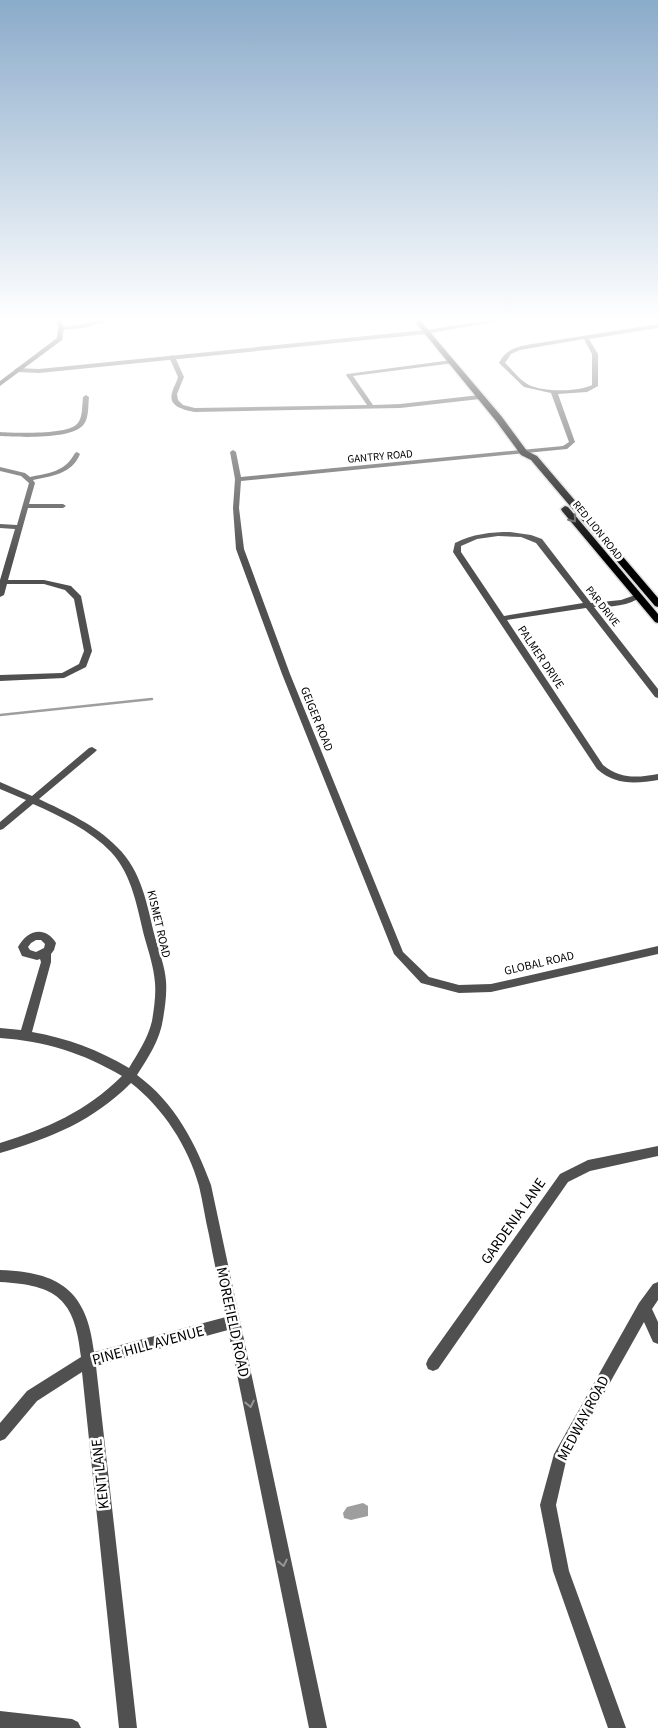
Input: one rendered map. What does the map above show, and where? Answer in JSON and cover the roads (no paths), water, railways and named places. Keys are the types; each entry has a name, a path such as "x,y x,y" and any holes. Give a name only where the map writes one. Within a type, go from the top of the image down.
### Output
{"main road":[{"name":"RED LION ROAD","path":"481,399 524,453 534,458 658,604"},
{"name":"RED LION ROAD","path":"524,453 524,459 658,620"}],"street":[{"path":"0,434 57,433 77,428 82,424 86,399"},
{"path":"175,399 180,406 203,411 371,407 462,399"},
{"path":"365,399 371,407"},
{"name":"GANTRY ROAD","path":"238,479 565,448 572,442 556,399"},
{"name":"GEIGER ROAD","path":"233,452 238,479 236,508 240,549 283,666 399,954 425,980"},
{"path":"30,479 58,472 69,467 75,461 77,454"},
{"path":"0,469 22,474 30,479 32,483 0,595"},
{"path":"26,506 63,506"},
{"path":"0,526 19,526"},
{"name":"PALMER DRIVE","path":"527,535 514,533 470,538 458,545 456,552 600,766 615,777 630,782 658,777"},
{"name":"PAR DRIVE","path":"527,535 539,541 658,695"},
{"path":"0,678 52,677 76,670 86,660 88,651 78,598 68,588 58,585 3,582"},
{"path":"500,619 633,600 638,596 650,595"},
{"path":"0,827 92,750"},
{"name":"KISMET ROAD","path":"0,785 32,800 104,840 123,860 141,892 161,987 157,1026 148,1050 131,1076 96,1108 37,1138 0,1148"},
{"name":"GLOBAL ROAD","path":"425,980 459,989 491,988 658,950"},
{"path":"26,1034 46,962 45,953"},
{"name":"MOREFIELD ROAD","path":"0,1034 26,1034 82,1049 131,1076 160,1102 190,1147 205,1185 318,1728"},
{"name":"GARDENIA LANE","path":"432,1364 564,1178 588,1166 658,1151"},
{"name":"KENT LANE","path":"0,1276 37,1280 57,1287 70,1300 80,1315 86,1340 128,1728"},
{"name":"MEDWAY ROAD","path":"617,1728 561,1571 548,1505 559,1459 644,1308 658,1288"},
{"path":"644,1308 658,1337"},
{"name":"PINE HILL AVENUE","path":"0,1434 32,1396 87,1361 232,1322"},
{"path":"0,1720 72,1728"}],"waterway":[{"path":"0,715 152,699"}]}
